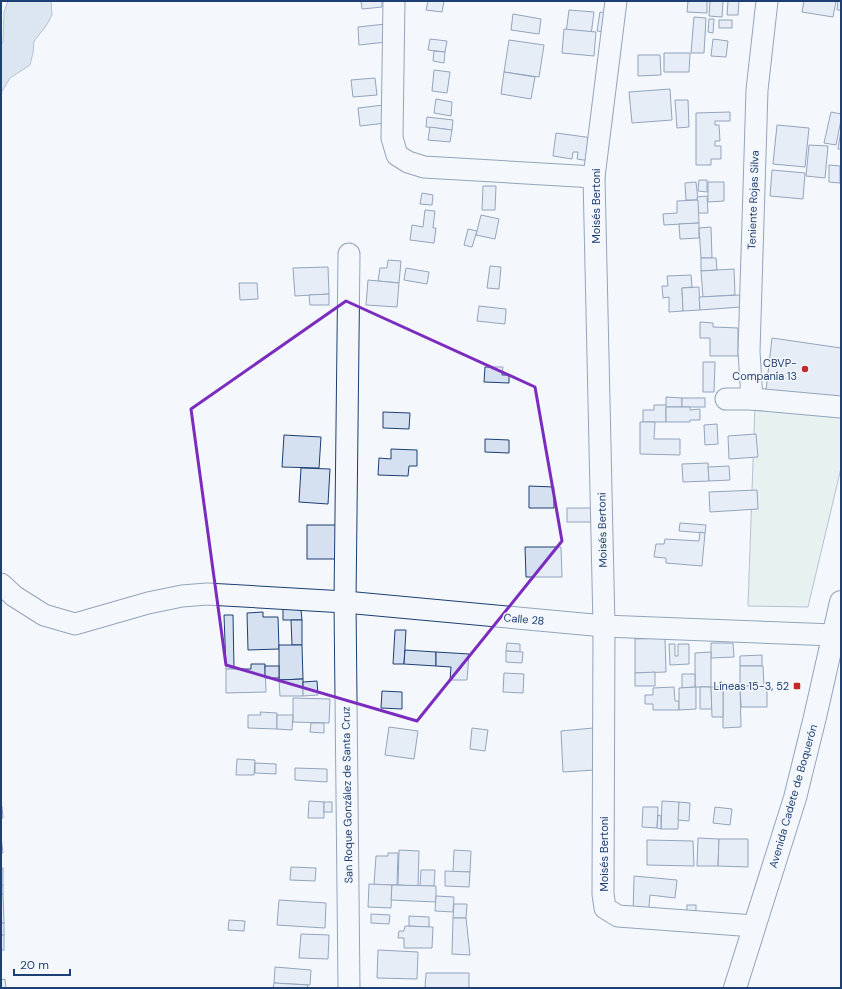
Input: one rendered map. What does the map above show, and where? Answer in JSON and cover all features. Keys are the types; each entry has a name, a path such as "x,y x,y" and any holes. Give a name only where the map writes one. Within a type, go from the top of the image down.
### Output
{"main road":[{"name":"Avenida Cadete de Boquerón","path":"735,988 795,798 838,636 841,602"}],"street":[{"path":"394,1 392,138 397,155 408,162 424,167 594,176"},
{"name":"Moisés Bertoni","path":"616,1 594,176 604,626 603,894 605,908 618,916 754,926"},
{"name":"Teniente Rojas Silva","path":"752,399 749,352 757,98 767,1"},
{"name":"San Roque González de Santa Cruz","path":"349,254 344,602 349,988"},
{"path":"726,399 752,399 841,407"},
{"name":"Calle 28","path":"1,584 14,596 44,615 75,624 161,600 182,596 207,594 344,602 604,626 838,636"}],"highlighted area":[{"path":"346,301 535,387 562,541 417,721 226,665 191,409"}],"shaded area":[{"path":"755,405 841,412 841,468 808,607 748,606"}],"water":[{"path":"8,1 51,1 52,15 46,26 34,41 30,65 10,78 1,93 1,45 3,42 4,12"}],"building":[{"path":"361,1 382,1 382,7 362,9"},
{"path":"428,1 444,1 442,12 426,10"},
{"path":"688,1 707,1 707,13 687,12"},
{"path":"710,1 723,1 722,17 709,16"},
{"path":"728,1 739,1 738,15 727,15"},
{"path":"804,1 836,1 833,17 802,12"},
{"path":"838,1 841,1 841,10 837,10"},
{"path":"569,10 594,12 591,35 566,33"},
{"path":"600,12 608,13 606,32 597,31"},
{"path":"513,14 541,19 539,34 511,30"},
{"path":"694,17 706,18 704,53 691,53"},
{"path":"709,19 714,19 713,33 708,32"},
{"path":"719,20 732,20 732,28 719,28"},
{"path":"386,24 387,42 359,45 358,27"},
{"path":"564,29 596,32 594,56 562,53"},
{"path":"430,39 447,41 445,52 428,50"},
{"path":"713,39 728,41 726,57 711,56"},
{"path":"509,40 544,45 539,77 504,72"},
{"path":"434,51 445,52 444,63 433,61"},
{"path":"664,53 690,53 689,72 664,72"},
{"path":"638,55 660,55 661,75 638,76"},
{"path":"434,70 450,72 447,93 432,91"},
{"path":"504,72 535,77 531,99 501,94"},
{"path":"375,78 377,95 353,97 351,80"},
{"path":"670,89 672,120 632,123 629,92"},
{"path":"436,99 452,102 451,116 434,113"},
{"path":"675,100 688,100 689,127 677,128"},
{"path":"384,105 386,123 360,126 358,108"},
{"path":"730,112 730,121 715,121 715,125 719,125 720,141 715,141 715,146 721,146 721,159 711,159 711,165 696,165 696,113"},
{"path":"831,112 841,114 836,145 824,143"},
{"path":"427,117 453,120 452,130 426,127"},
{"path":"777,125 809,128 805,167 773,164"},
{"path":"430,127 452,130 450,142 428,140"},
{"path":"841,130 841,149 838,149"},
{"path":"556,133 593,138 590,161 577,159 578,152 573,152 572,159 553,156"},
{"path":"809,145 828,146 825,178 806,176"},
{"path":"829,165 840,166 840,183 829,182"},
{"path":"772,170 805,173 803,199 770,196"},
{"path":"699,180 707,180 707,192 698,191"},
{"path":"696,182 698,200 686,200 685,183"},
{"path":"708,182 724,182 724,201 708,202"},
{"path":"483,186 496,186 495,210 482,210"},
{"path":"422,193 433,195 432,205 420,204"},
{"path":"707,196 708,213 698,213 697,197"},
{"path":"698,200 699,223 664,225 663,214 677,213 677,201"},
{"path":"425,210 435,211 433,228 436,228 434,243 410,240 412,225 423,227"},
{"path":"481,215 499,219 495,239 476,235"},
{"path":"699,223 699,238 680,239 679,224"},
{"path":"711,227 712,258 701,258 699,228"},
{"path":"468,229 477,231 472,247 464,245"},
{"path":"701,258 716,258 717,270 701,271"},
{"path":"388,260 401,261 399,283 378,281 380,268 387,268"},
{"path":"490,266 501,267 499,289 487,288"},
{"path":"328,267 329,294 295,296 293,268"},
{"path":"406,268 429,272 427,284 404,280"},
{"path":"734,269 735,295 703,297 701,271"},
{"path":"691,275 692,287 682,288 683,311 669,312 669,297 663,298 662,286 668,286 667,276"},
{"path":"368,280 399,283 397,307 366,305"},
{"path":"239,283 257,283 258,299 240,300"},
{"path":"699,287 700,310 683,311 682,288"},
{"path":"329,294 329,305 310,305 309,295"},
{"path":"740,295 741,307 700,310 699,297"},
{"path":"479,306 506,309 505,324 477,321"},
{"path":"700,322 713,323 713,327 738,328 738,356 710,356 710,338 700,338"},
{"name":"CBVP- Companía 13","path":"772,338 841,348 841,400 766,390"},
{"path":"703,362 715,362 714,392 703,392"},
{"path":"485,367 503,367 502,375 509,375 509,383 484,382"},
{"path":"666,397 682,398 682,407 666,407"},
{"path":"682,398 705,398 705,407 682,407"},
{"path":"654,405 666,405 666,422 643,422 643,410 654,410"},
{"path":"666,407 690,407 690,410 700,409 700,420 690,420 690,422 666,422"},
{"path":"383,412 410,413 409,429 383,428"},
{"path":"640,422 655,422 654,439 680,439 680,455 640,454"},
{"path":"717,424 718,444 705,445 704,425"},
{"path":"756,434 758,457 729,459 728,436"},
{"path":"284,435 321,437 319,468 282,467"},
{"path":"485,439 509,440 509,453 485,452"},
{"path":"391,449 417,450 417,466 409,466 408,476 378,475 379,458 391,459"},
{"path":"708,463 709,481 683,482 682,464"},
{"path":"729,466 730,480 709,481 708,467"},
{"path":"301,468 330,469 328,504 299,502"},
{"path":"529,486 554,487 554,508 529,508"},
{"path":"757,490 758,509 710,512 709,492"},
{"path":"567,508 592,508 592,522 567,522"},
{"path":"680,523 706,525 705,533 679,531"},
{"path":"307,525 341,525 341,559 307,559"},
{"path":"700,532 705,533 702,566 666,563 666,558 654,557 656,544 664,544 665,539 699,541"},
{"path":"525,547 561,547 562,577 526,577"},
{"path":"283,608 301,610 302,620 283,620"},
{"path":"263,612 263,617 278,617 279,649 248,650 247,613"},
{"path":"224,615 233,615 234,669 226,669"},
{"path":"291,620 302,620 302,645 292,645"},
{"path":"395,630 406,630 404,664 393,664"},
{"path":"665,638 666,672 635,673 635,639"},
{"path":"507,643 520,644 520,652 506,651"},
{"path":"711,643 733,643 734,657 711,658"},
{"path":"669,644 675,644 675,656 678,656 678,644 689,644 689,664 670,665"},
{"path":"279,645 302,645 303,679 279,680"},
{"path":"405,650 436,652 436,666 404,664"},
{"path":"506,651 523,652 522,663 506,662"},
{"path":"436,652 469,654 467,680 450,680 451,667 436,666"},
{"path":"711,652 711,687 695,687 695,653"},
{"path":"762,655 762,666 740,666 740,656"},
{"path":"251,664 265,664 266,692 226,693 226,669 251,669"},
{"path":"265,666 279,666 279,678 265,678"},
{"path":"740,666 763,666 764,686 740,686"},
{"path":"655,672 655,686 635,686 635,673"},
{"path":"504,673 524,674 523,693 503,692"},
{"path":"682,674 695,674 695,687 682,688"},
{"path":"303,679 303,696 280,696 279,680"},
{"path":"317,681 318,695 303,696 303,682"},
{"path":"723,684 740,684 741,727 723,728"},
{"path":"740,686 767,686 767,707 741,707"},
{"path":"674,687 675,701 679,701 679,710 653,710 653,704 645,704 645,695 653,695 653,688"},
{"path":"696,687 696,709 679,710 679,688"},
{"path":"700,687 711,687 712,709 700,709"},
{"path":"711,687 723,687 723,717 712,717"},
{"path":"382,691 402,692 402,709 381,708"},
{"path":"293,698 330,699 329,723 293,722"},
{"path":"260,712 277,713 277,729 248,728 248,715 261,715"},
{"path":"277,715 293,715 292,730 277,729"},
{"path":"311,723 324,723 324,733 310,732"},
{"path":"389,727 418,731 414,759 385,755"},
{"path":"472,728 488,730 485,751 470,749"},
{"path":"593,728 595,770 563,772 561,731"},
{"path":"237,759 255,760 254,775 236,775"},
{"path":"255,763 276,764 276,774 255,773"},
{"path":"295,768 327,769 327,782 295,780"},
{"path":"309,801 324,802 324,818 308,818"},
{"path":"662,801 679,802 678,829 661,829"},
{"path":"324,802 332,802 332,812 324,812"},
{"path":"679,802 690,803 689,821 678,820"},
{"path":"2,806 3,818 1,818 1,807"},
{"path":"643,807 658,807 657,828 642,827"},
{"path":"715,807 732,809 730,825 713,823"},
{"path":"658,815 661,816 661,829 657,828"},
{"path":"1,836 3,853 1,853"},
{"path":"698,838 719,839 718,866 697,866"},
{"path":"719,839 748,839 748,867 718,866"},
{"path":"647,840 693,841 694,866 647,865"},
{"path":"399,850 419,851 418,886 398,885"},
{"path":"454,850 471,851 470,872 453,872"},
{"path":"388,853 398,853 397,885 374,885 376,856 388,856"},
{"path":"291,867 316,868 315,881 290,880"},
{"path":"1,868 3,868 3,885 1,885"},
{"path":"421,870 435,870 434,886 420,886"},
{"path":"445,871 470,872 469,887 445,886"},
{"path":"634,876 677,880 675,898 650,895 648,916 633,915"},
{"path":"369,884 392,885 391,908 368,907"},
{"path":"1,885 3,885 3,894 1,894"},
{"path":"392,885 436,886 436,902 391,900"},
{"path":"1,894 3,894 4,923 1,923"},
{"path":"436,896 454,897 453,912 435,911"},
{"path":"279,900 326,903 325,928 277,925"},
{"path":"454,904 467,904 466,918 453,918"},
{"path":"687,905 696,905 696,915 687,915"},
{"path":"371,914 390,915 389,924 371,923"},
{"path":"409,916 429,917 429,927 409,926"},
{"path":"453,918 466,918 470,955 452,954"},
{"path":"229,920 245,921 244,931 228,930"},
{"path":"1,923 4,923 4,935 1,935"},
{"path":"405,926 433,927 432,948 404,948 404,938 398,938 399,931 404,931"},
{"path":"301,934 329,935 328,959 299,958"},
{"path":"1,935 4,935 4,950 1,950"},
{"path":"378,950 418,952 417,979 377,978"},
{"path":"275,967 311,970 310,985 274,983"},
{"path":"426,973 469,973 469,988 425,988"},
{"path":"5,979 6,988 1,988 1,980"},
{"path":"274,983 308,985 307,988 273,988"}],"place":[{"name":"CBVP- Companía 13","path":"805,369"},
{"name":"Líneas 15-3, 52","path":"797,686"}]}
